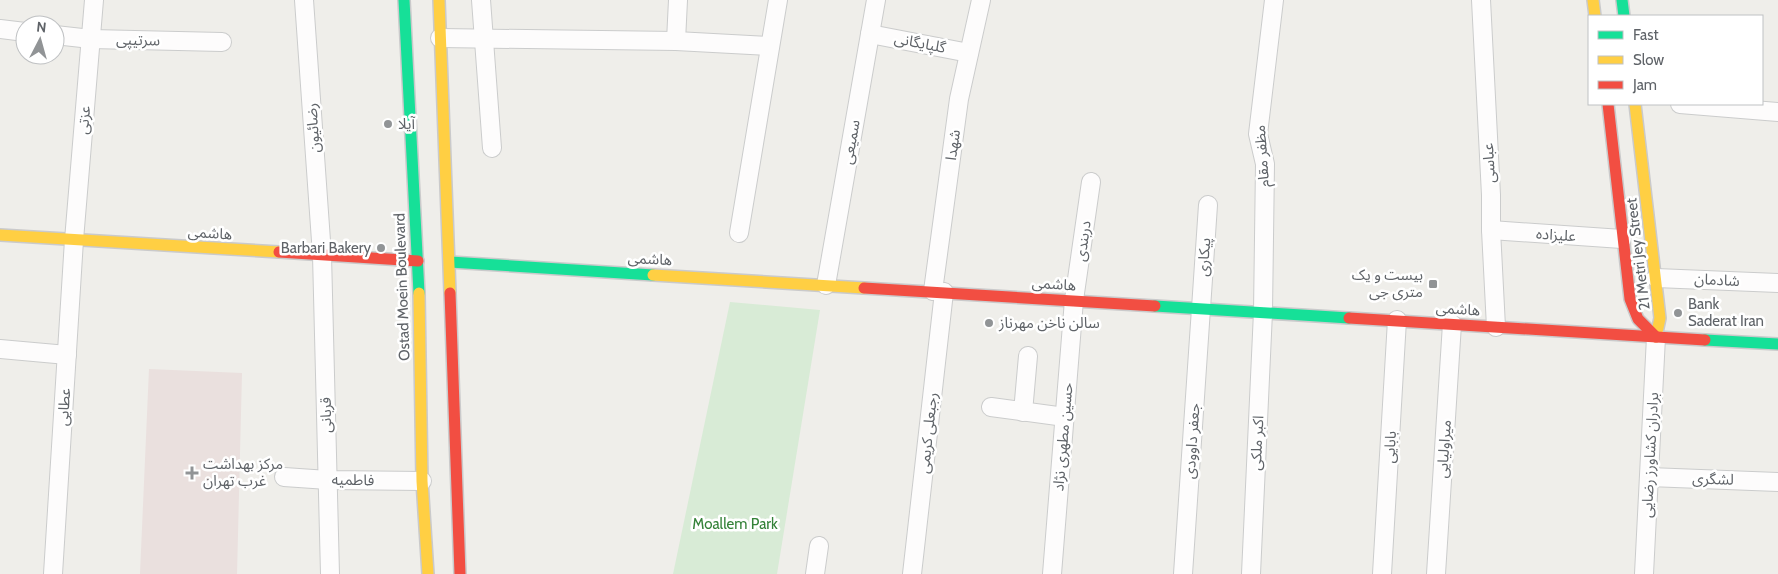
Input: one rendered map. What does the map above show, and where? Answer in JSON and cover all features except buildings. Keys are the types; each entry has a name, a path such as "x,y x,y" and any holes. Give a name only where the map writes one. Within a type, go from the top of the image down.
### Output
{"main road":[{"name":"Ostad Moein Boulevard","path":"404,0 418,261 422,481 428,574"},
{"path":"438,0 450,262 460,574"},
{"path":"1593,0 1595,15"},
{"path":"1622,0 1624,15"},
{"name":"21 Metri Jey Street","path":"1608,105 1630,299 1638,319 1656,337"},
{"name":"21 Metri Jey Street","path":"1635,105 1660,318 1656,337"},
{"name":"هاشمی","path":"0,235 418,261"},
{"name":"هاشمی","path":"450,262 1778,344"}],"street":[{"name":"عزتی","path":"74,240 94,0"},
{"name":"رضائیون","path":"304,0 322,255"},
{"path":"481,0 492,148"},
{"path":"676,41 678,0"},
{"path":"739,233 778,0"},
{"name":"سمیعی","path":"826,284 876,0"},
{"name":"شهدا","path":"938,292 959,99 981,0"},
{"name":"مظفر مقام","path":"1263,312 1265,164 1258,134 1274,0"},
{"name":"عباسی","path":"1480,0 1496,327"},
{"path":"0,29 15,31"},
{"name":"گلپایگانی","path":"870,34 970,53"},
{"name":"سرتیپی","path":"65,36 222,42"},
{"path":"440,38 676,41 770,46"},
{"path":"1692,105 1778,112"},
{"name":"دربندی","path":"1074,300 1091,182"},
{"name":"پیکاری","path":"1200,308 1208,205"},
{"name":"علیزاده","path":"1491,230 1622,239"},
{"name":"عطایی","path":"53,574 74,240"},
{"name":"قربانی","path":"322,255 330,574"},
{"name":"شادمان","path":"1656,278 1778,283"},
{"name":"رجبعلی کریمی","path":"912,574 938,292"},
{"name":"حسین مطهری نژاد","path":"1052,574 1074,300"},
{"name":"جعفر داوودی","path":"1183,574 1200,308"},
{"name":"اکبر ملکی","path":"1251,574 1263,312"},
{"name":"بابایی","path":"1382,574 1397,320"},
{"name":"میراولیایی","path":"1436,574 1452,324"},
{"name":"برادران کشاورز رضایی","path":"1644,574 1656,337"},
{"path":"0,349 67,355"},
{"path":"1022,412 1028,356"},
{"path":"991,408 1065,417"},
{"name":"فاطمیه","path":"284,476 328,480 422,481"},
{"name":"لشگری","path":"1649,477 1778,482"},
{"path":"816,574 819,546"}],"shaded area":[{"name":"مرکز بهداشت غرب تهران","path":"149,369 242,373 237,574 140,574"}],"green space":[{"name":"Moallem Park","path":"730,302 820,310 777,574 673,574"}],"traffic: fast":[{"path":"404,0 419,293"},
{"path":"1622,0 1624,15"},
{"path":"450,262 653,275"},
{"path":"1155,306 1349,318"},
{"path":"1705,340 1778,344"}],"traffic: slow":[{"path":"439,0 450,293"},
{"path":"1593,0 1595,15"},
{"path":"1635,105 1660,318 1656,337"},
{"path":"0,235 279,252"},
{"path":"653,275 864,288"},
{"path":"419,293 422,481 428,574"}],"traffic: jam":[{"path":"1608,105 1630,299 1638,319 1656,337"},
{"path":"279,252 418,261"},
{"path":"864,288 1155,306"},
{"path":"450,293 460,574"},
{"path":"1349,318 1705,340"}],"place":[{"name":"آیلا","path":"388,124"},
{"name":"Barbari Bakery","path":"381,248"},
{"name":"بیست و یک متری جی","path":"1433,284"},
{"name":"Bank Saderat Iran","path":"1678,313"},
{"name":"سالن ناخن مهرناز","path":"989,323"},
{"name":"مرکز بهداشت غرب تهران","path":"192,473"}]}
